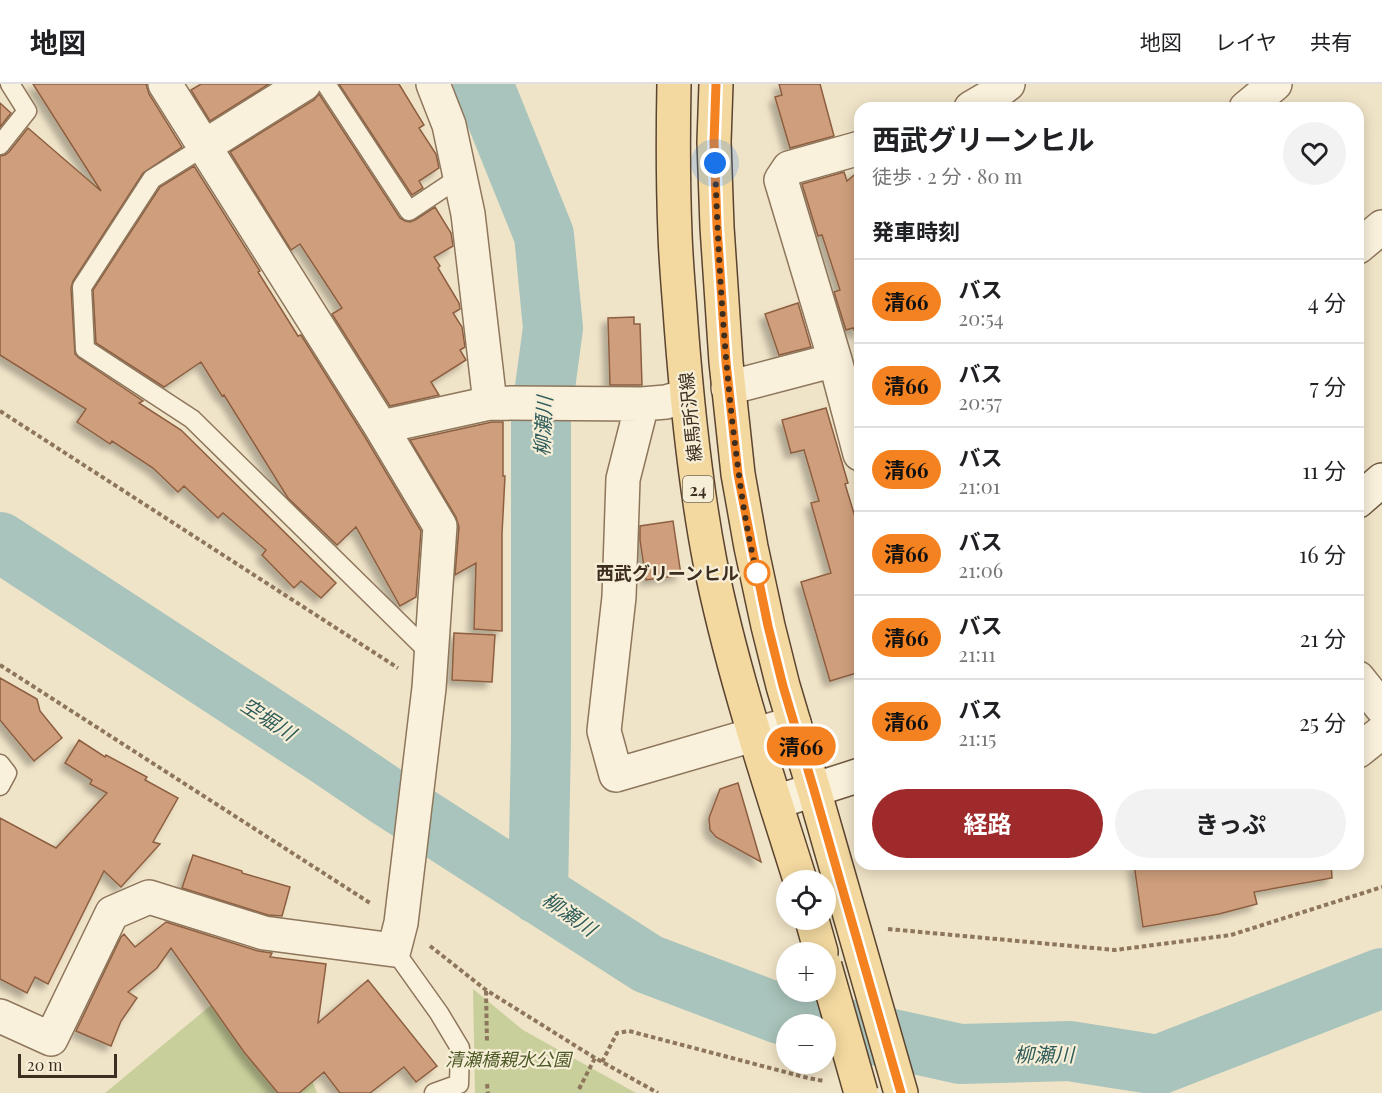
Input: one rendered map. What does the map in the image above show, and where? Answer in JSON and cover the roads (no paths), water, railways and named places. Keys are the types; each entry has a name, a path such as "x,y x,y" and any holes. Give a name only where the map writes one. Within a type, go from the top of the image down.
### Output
{"main road":[{"name":"練馬所沢線","path":"674,84 675,233 686,396 697,487 710,562 728,641 754,735 797,870"},
{"name":"24","path":"716,84 714,142 717,216 728,388 738,474 768,626 901,1093"},
{"path":"831,1002 846,1088"}],"street":[{"path":"0,1016 51,1039 112,913 149,897 264,933 399,929 428,692 440,526 381,427 165,84"},
{"path":"205,146 304,84"},
{"path":"433,84 449,125 468,214 500,403"},
{"path":"963,84 968,102"},
{"path":"981,102 1008,84"},
{"path":"1253,102 1275,84"},
{"path":"854,150 789,168 781,180 854,431"},
{"path":"1364,242 1382,227"},
{"path":"728,388 835,360"},
{"path":"381,427 500,403 642,404 666,402 686,396"},
{"path":"642,404 623,479 619,597 604,731 616,776 794,723"},
{"path":"1364,496 1382,480"},
{"path":"1364,686 1382,708"},
{"path":"1364,746 1382,732"},
{"path":"776,802 854,777"}],"lane":[{"path":"0,145 27,111 10,84"},
{"path":"326,84 409,211 460,177"},
{"path":"205,146 152,178 82,287 85,349 192,419 431,654"},
{"path":"0,764 7,773 0,786"},
{"path":"399,929 439,1013 460,1048 459,1084 434,1093"}],"waterway":[{"name":"柳瀬川","path":"483,84 544,235 553,328 541,417 541,740 538,894"},
{"name":"柳瀬川","path":"0,542 385,795 648,964 780,1014 960,1054 1069,1051 1158,1065 1382,978"},
{"path":"1161,1093 1163,1064"}],"place":[{"name":"西武グリーンヒル","path":"757,573"}],"water label":[{"name":"空堀川","path":"269,718"}],"park label":[{"name":"清瀬橋親水公園","path":"508,1059"}]}
